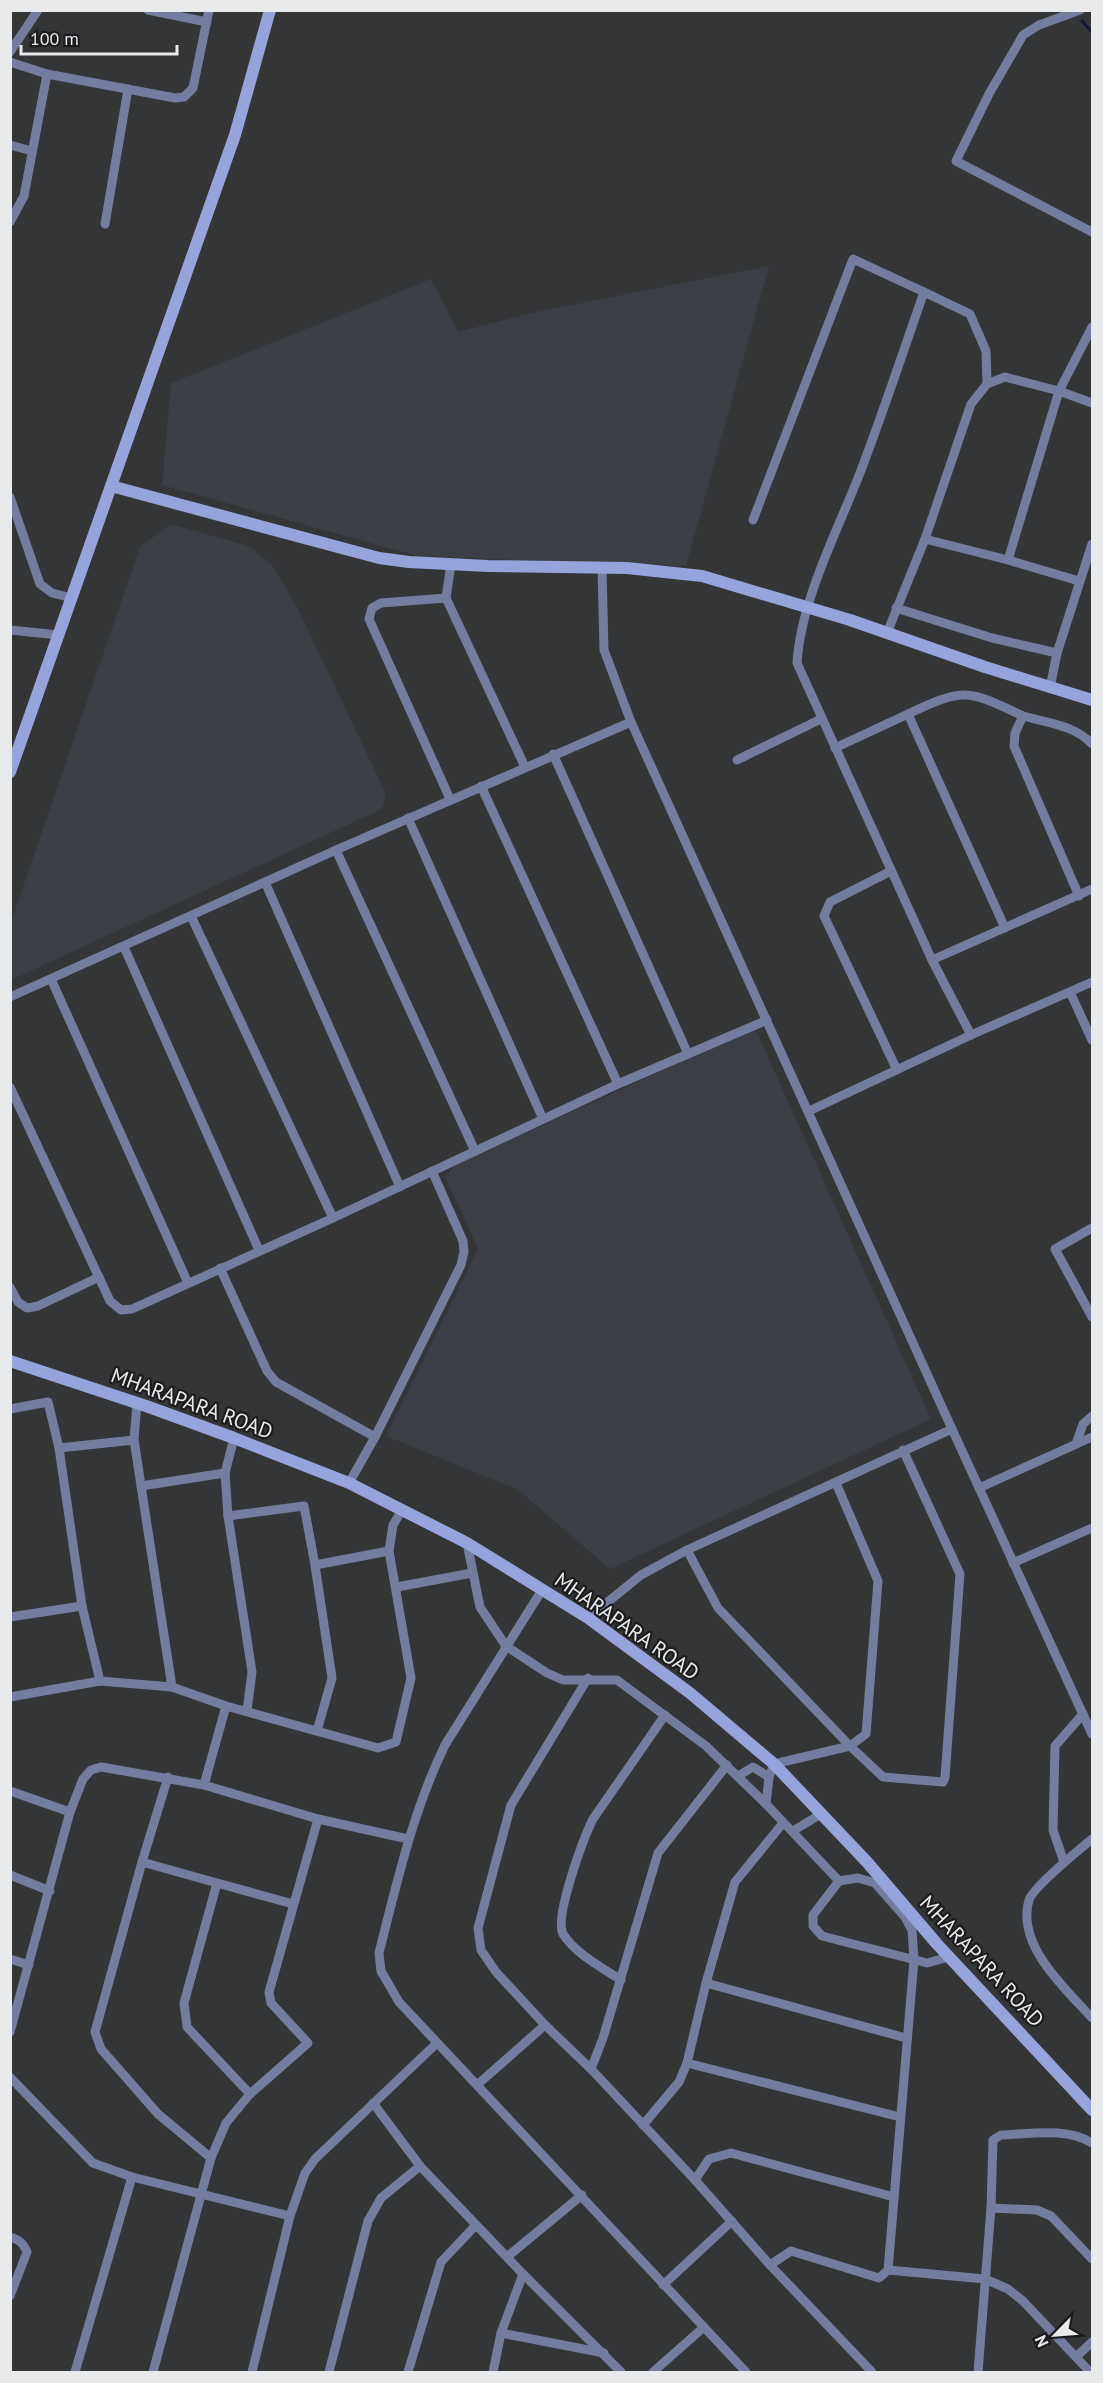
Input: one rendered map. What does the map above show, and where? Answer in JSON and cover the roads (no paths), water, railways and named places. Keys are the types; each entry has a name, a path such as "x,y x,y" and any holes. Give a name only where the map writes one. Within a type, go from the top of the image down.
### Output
{"street":[{"path":"10,52 38,10"},
{"path":"148,10 207,22"},
{"path":"10,62 47,74 175,98 184,97 193,88 209,10"},
{"path":"10,772 235,135 270,10"},
{"path":"1080,10 1039,25 1023,35 989,93 956,161 1092,232"},
{"path":"10,222 24,196 47,74"},
{"path":"105,224 128,89"},
{"path":"10,145 32,151"},
{"path":"753,520 853,259 970,314 986,351 987,384"},
{"path":"924,292 866,458 807,608 797,663 932,960 971,1035"},
{"path":"1008,560 1059,391 1092,327"},
{"path":"887,633 925,539 971,404 987,384 1005,377 1059,391 1092,404"},
{"path":"111,486 379,558 451,564 637,569 702,576 1092,700"},
{"path":"10,497 40,584 52,593 72,598"},
{"path":"925,539 1079,581"},
{"path":"1050,688 1057,653 1092,544"},
{"path":"451,564 446,598 525,767"},
{"path":"602,568 604,650 631,722 1092,1734"},
{"path":"446,598 381,603 372,608 369,620 450,800"},
{"path":"896,608 992,638 1057,653"},
{"path":"10,630 59,635"},
{"path":"835,748 939,700 963,694 982,697 1023,716 1071,728 1084,735 1092,744"},
{"path":"908,714 1005,928"},
{"path":"1023,716 1015,733 1014,746 1079,896"},
{"path":"737,760 821,719"},
{"path":"10,997 408,818 631,722"},
{"path":"553,754 688,1054"},
{"path":"481,786 618,1084"},
{"path":"408,818 543,1119"},
{"path":"336,850 475,1151"},
{"path":"891,871 830,902 824,916 897,1070"},
{"path":"265,882 400,1186"},
{"path":"932,960 1092,889"},
{"path":"190,916 333,1218"},
{"path":"124,946 259,1250"},
{"path":"51,979 188,1283"},
{"path":"808,1111 1092,982"},
{"path":"1070,992 1092,1040"},
{"path":"11,1091 110,1301 121,1310 132,1309 333,1218 618,1084 767,1020"},
{"path":"349,1483 375,1437 462,1265 463,1240 432,1171"},
{"path":"1092,1228 1055,1249 1092,1317"},
{"path":"220,1268 267,1371 276,1382 375,1437"},
{"path":"10,1287 18,1302 27,1308 38,1306 99,1277"},
{"name":"MHARAPARA ROAD","path":"10,1361 137,1403 349,1483 467,1543 588,1618 690,1693 774,1764 867,1862 949,1957 1092,2110"},
{"path":"10,1409 48,1402 59,1448 82,1606 100,1681"},
{"path":"137,1403 134,1440 172,1687"},
{"path":"1076,1444 1083,1424 1092,1416"},
{"path":"588,1618 641,1575 687,1550 836,1484 903,1450 952,1430"},
{"path":"979,1488 1092,1437"},
{"path":"234,1438 225,1473 228,1516 252,1672 247,1711"},
{"path":"59,1448 134,1440"},
{"path":"687,1550 718,1608 850,1746 883,1777 943,1782 960,1574 903,1450"},
{"path":"141,1486 225,1473"},
{"path":"766,1804 769,1777 774,1764 850,1746 866,1734 878,1581 836,1484"},
{"path":"228,1516 303,1506 315,1565 332,1678 317,1731"},
{"path":"10,1697 100,1681 172,1687 226,1706 378,1748 396,1742 411,1678 389,1551 393,1525 402,1510"},
{"path":"1013,1563 1092,1528"},
{"path":"467,1543 480,1607 507,1646 547,1673 563,1680 588,1678 617,1680 706,1746 766,1804 838,1881"},
{"path":"315,1565 389,1551"},
{"path":"397,1587 472,1573"},
{"path":"542,1590 445,1745 433,1769 408,1839 379,1953 381,1971 399,2002 582,2195 746,2373"},
{"path":"10,1617 82,1606"},
{"path":"588,1678 511,1805 478,1928 481,1950 496,1972 545,2025 591,2069 872,2373"},
{"path":"204,1785 226,1706"},
{"path":"1064,1862 1053,1830 1055,1746 1083,1714"},
{"path":"621,1980 581,1953 562,1932 561,1918 583,1838 593,1819 665,1715"},
{"path":"591,2069 621,1980 658,1853 727,1766"},
{"path":"10,2032 70,1812 83,1779 91,1770 101,1767 168,1777 204,1785 318,1819 408,1839"},
{"path":"738,1776 753,1767 769,1777"},
{"path":"168,1777 95,2032 101,2049 158,2114 211,2158"},
{"path":"10,1791 70,1812"},
{"path":"793,1832 821,1814"},
{"path":"153,2373 211,2158 226,2123 250,2094 308,2043 271,2003 269,1992 318,1819"},
{"path":"643,2125 679,2082 687,2063 706,1983 735,1882 783,1823"},
{"path":"1092,1839 1064,1862 1029,1898 1027,1930 1037,1953 1092,2014"},
{"path":"142,1862 293,1904"},
{"path":"10,1875 50,1891"},
{"path":"770,2265 791,2251 879,2278 888,2270 914,1960 912,1930 905,1917 875,1882 858,1878 838,1881 813,1915 813,1926 822,1936 914,1960 927,1963 949,1957"},
{"path":"217,1883 184,2003 187,2027 250,2094"},
{"path":"10,1959 29,1965"},
{"path":"706,1983 906,2038"},
{"path":"477,2085 545,2025"},
{"path":"252,2373 290,2216 305,2173 315,2160 437,2043"},
{"path":"687,2063 900,2117"},
{"path":"10,2077 93,2163 132,2177 290,2216"},
{"path":"373,2103 420,2166 621,2373"},
{"path":"978,2373 991,2208 993,2140 1001,2135 1069,2134 1080,2136 1092,2143"},
{"path":"695,2180 710,2159 731,2153 894,2198"},
{"path":"328,2373 368,2221 381,2198 420,2166"},
{"path":"75,2373 132,2177"},
{"path":"507,2257 582,2195"},
{"path":"991,2208 1036,2210 1051,2216 1092,2259"},
{"path":"663,2285 732,2221"},
{"path":"408,2373 441,2262 476,2225"},
{"path":"10,2237 18,2239 27,2252 10,2296"},
{"path":"888,2270 985,2279 1008,2289 1023,2301 1090,2373"},
{"path":"493,2373 501,2332 523,2274"},
{"path":"653,2373 704,2327"},
{"path":"501,2332 604,2353"},
{"path":"1076,2357 1092,2342"}],"waterway":[{"path":"1082,21 1092,32"}]}
